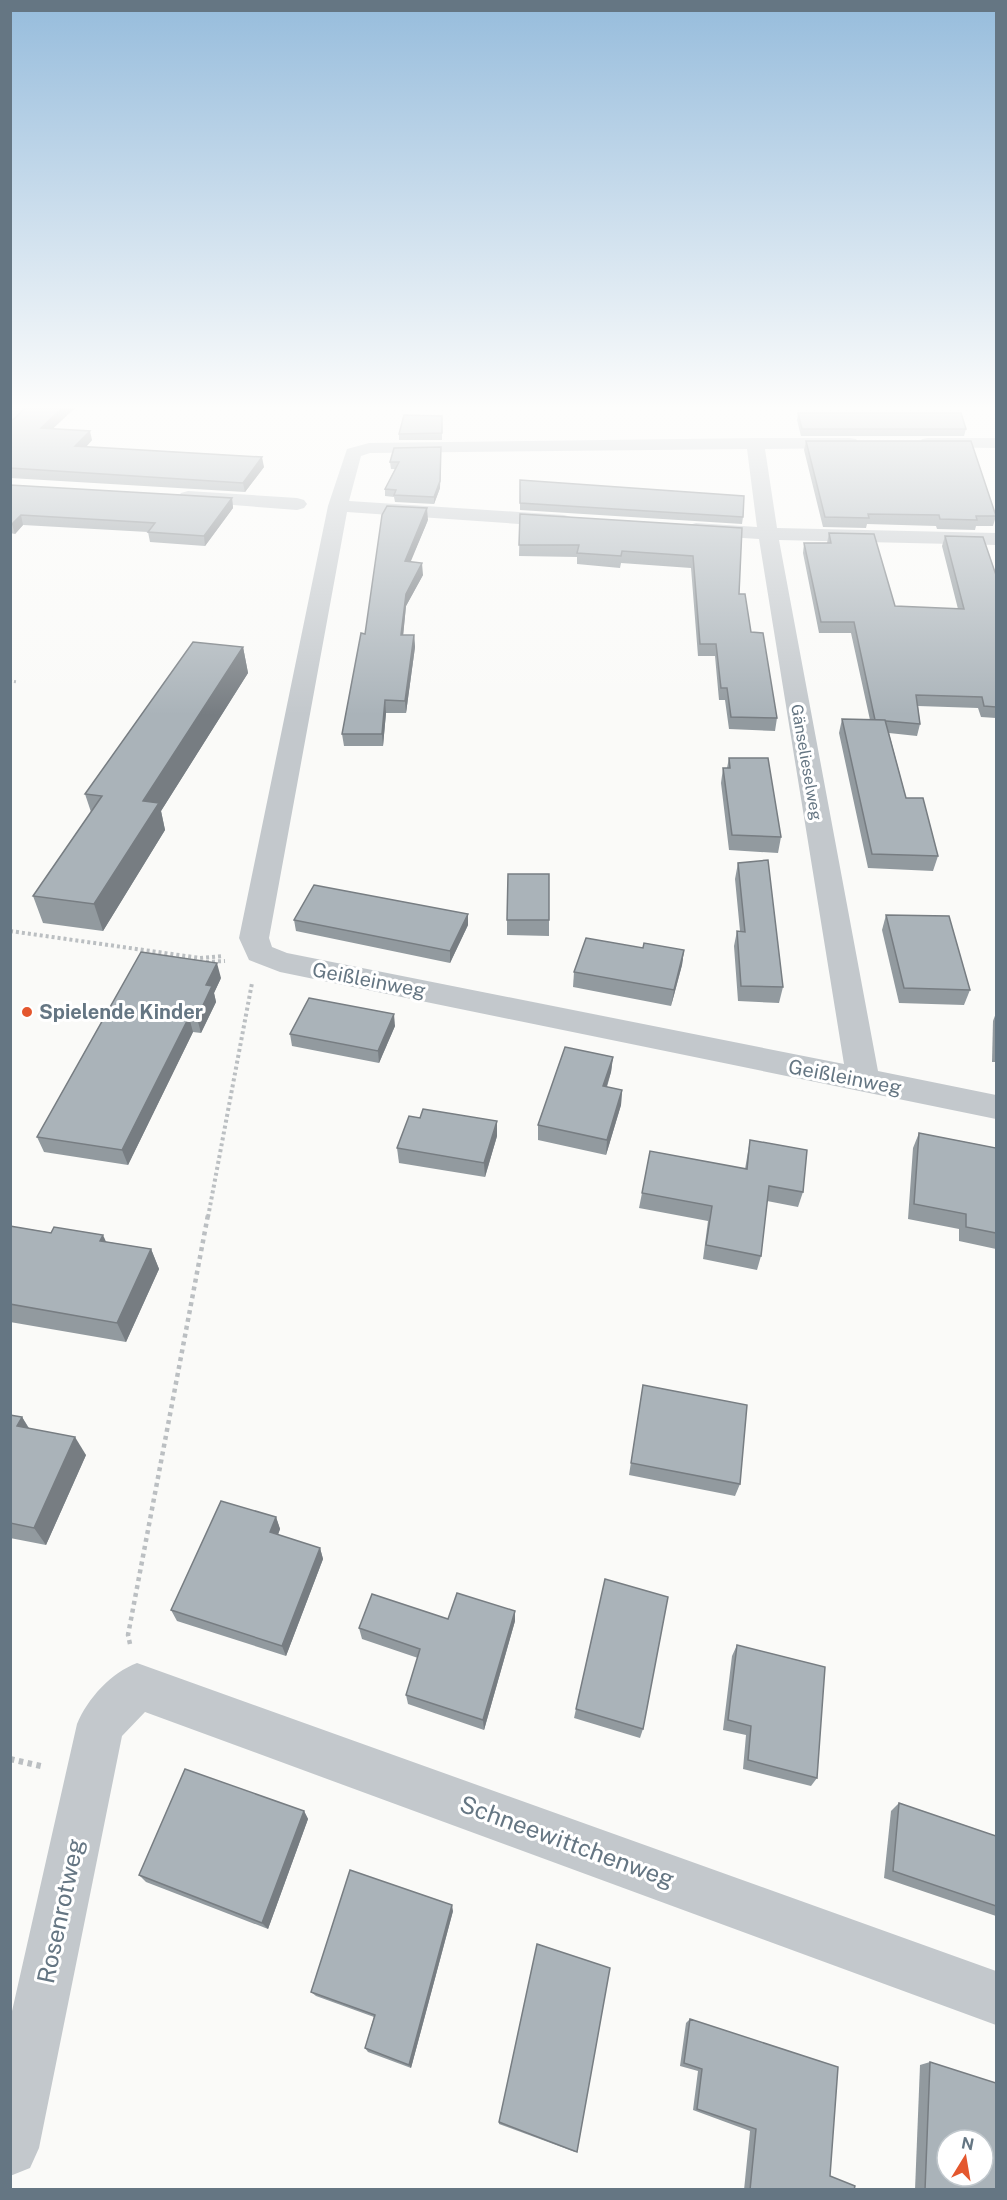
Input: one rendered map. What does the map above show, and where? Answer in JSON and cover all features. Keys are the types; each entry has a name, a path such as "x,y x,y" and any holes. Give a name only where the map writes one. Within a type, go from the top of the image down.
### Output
{"street":[{"path":"259,953 254,938 337,510"},
{"path":"383,510 589,522"},
{"name":"Gänselieselweg","path":"765,510 863,1080"},
{"path":"672,528 768,534 996,539"},
{"name":"Geißleinweg","path":"259,953 279,962 996,1107"},
{"name":"Schneewittchenweg","path":"136,1686 996,1998"},
{"name":"Rosenrotweg","path":"10,2148 101,1725 136,1686"}],"path":[{"path":"10,681 17,682"},
{"path":"10,931 200,958 230,955 226,961 206,962 200,958"},
{"path":"136,1686 128,1635 248,1000 259,953"}],"building":[{"path":"10,510 223,510 204,536 148,532 155,523 21,515 12,524 10,523"},
{"path":"385,510 426,510 405,561 422,563 406,594 401,635 414,635 405,701 385,700 382,734 342,734 361,633 365,634 382,515"},
{"path":"626,510 743,510 743,517"},
{"path":"823,510 994,510 996,516 976,516 977,520 940,519 939,515 868,514 869,518 825,517"},
{"path":"520,514 742,528 739,594 745,594 751,632 763,633 777,718 731,717 727,688 721,688 716,644 700,644 693,556 622,551 621,556 577,553 579,545 519,545"},
{"path":"829,533 874,534 895,606 964,609 945,536 983,537 996,575 996,707 984,706 982,697 916,695 920,724 875,720 854,622 821,622 804,543 831,543"},
{"path":"193,642 243,647 143,801 159,803 94,904 33,896 102,796 85,794"},
{"path":"842,719 885,720 906,798 923,798 938,856 872,854"},
{"path":"729,758 768,758 781,837 732,835 723,768 730,768"},
{"path":"768,860 783,987 741,986 737,931 745,932 738,863"},
{"path":"508,874 549,874 549,920 507,920"},
{"path":"314,885 468,914 450,951 294,920"},
{"path":"886,915 949,916 970,990 904,988"},
{"path":"586,938 643,948 644,943 684,950 674,990 574,972"},
{"path":"141,952 217,963 206,985 212,986 197,1018 189,1017 122,1150 37,1137"},
{"path":"309,998 394,1014 378,1051 290,1034"},
{"path":"565,1047 613,1057 603,1086 622,1090 607,1140 538,1125"},
{"path":"423,1109 497,1121 484,1163 397,1148 409,1116 420,1118"},
{"path":"919,1133 996,1148 996,1233 966,1227 966,1214 914,1204"},
{"path":"750,1140 807,1150 803,1192 769,1186 761,1256 706,1245 712,1206 642,1193 650,1151 747,1169"},
{"path":"10,1226 51,1233 54,1227 103,1235 100,1241 151,1249 117,1323 10,1304"},
{"path":"643,1385 747,1405 740,1484 631,1463"},
{"path":"10,1415 22,1417 17,1426 75,1437 34,1528 10,1523"},
{"path":"221,1501 276,1517 270,1532 320,1548 282,1646 171,1610"},
{"path":"605,1579 668,1597 643,1729 576,1709"},
{"path":"457,1593 515,1611 483,1720 406,1695 420,1649 359,1628 372,1594 448,1619"},
{"path":"737,1645 825,1667 817,1778 748,1760 751,1726 728,1720"},
{"path":"185,1769 304,1811 262,1923 139,1875"},
{"path":"899,1803 996,1836 996,1906 893,1871"},
{"path":"350,1870 452,1905 409,2065 365,2048 375,2015 311,1992"},
{"path":"537,1944 610,1968 577,2152 499,2122"},
{"path":"690,2019 838,2067 830,2176 855,2186 854,2190 750,2190 756,2129 697,2109 702,2069 684,2063"},
{"path":"930,2062 996,2083 996,2190 925,2190"}],"place":[{"name":"Spielende Kinder","path":"27,1012"}]}
